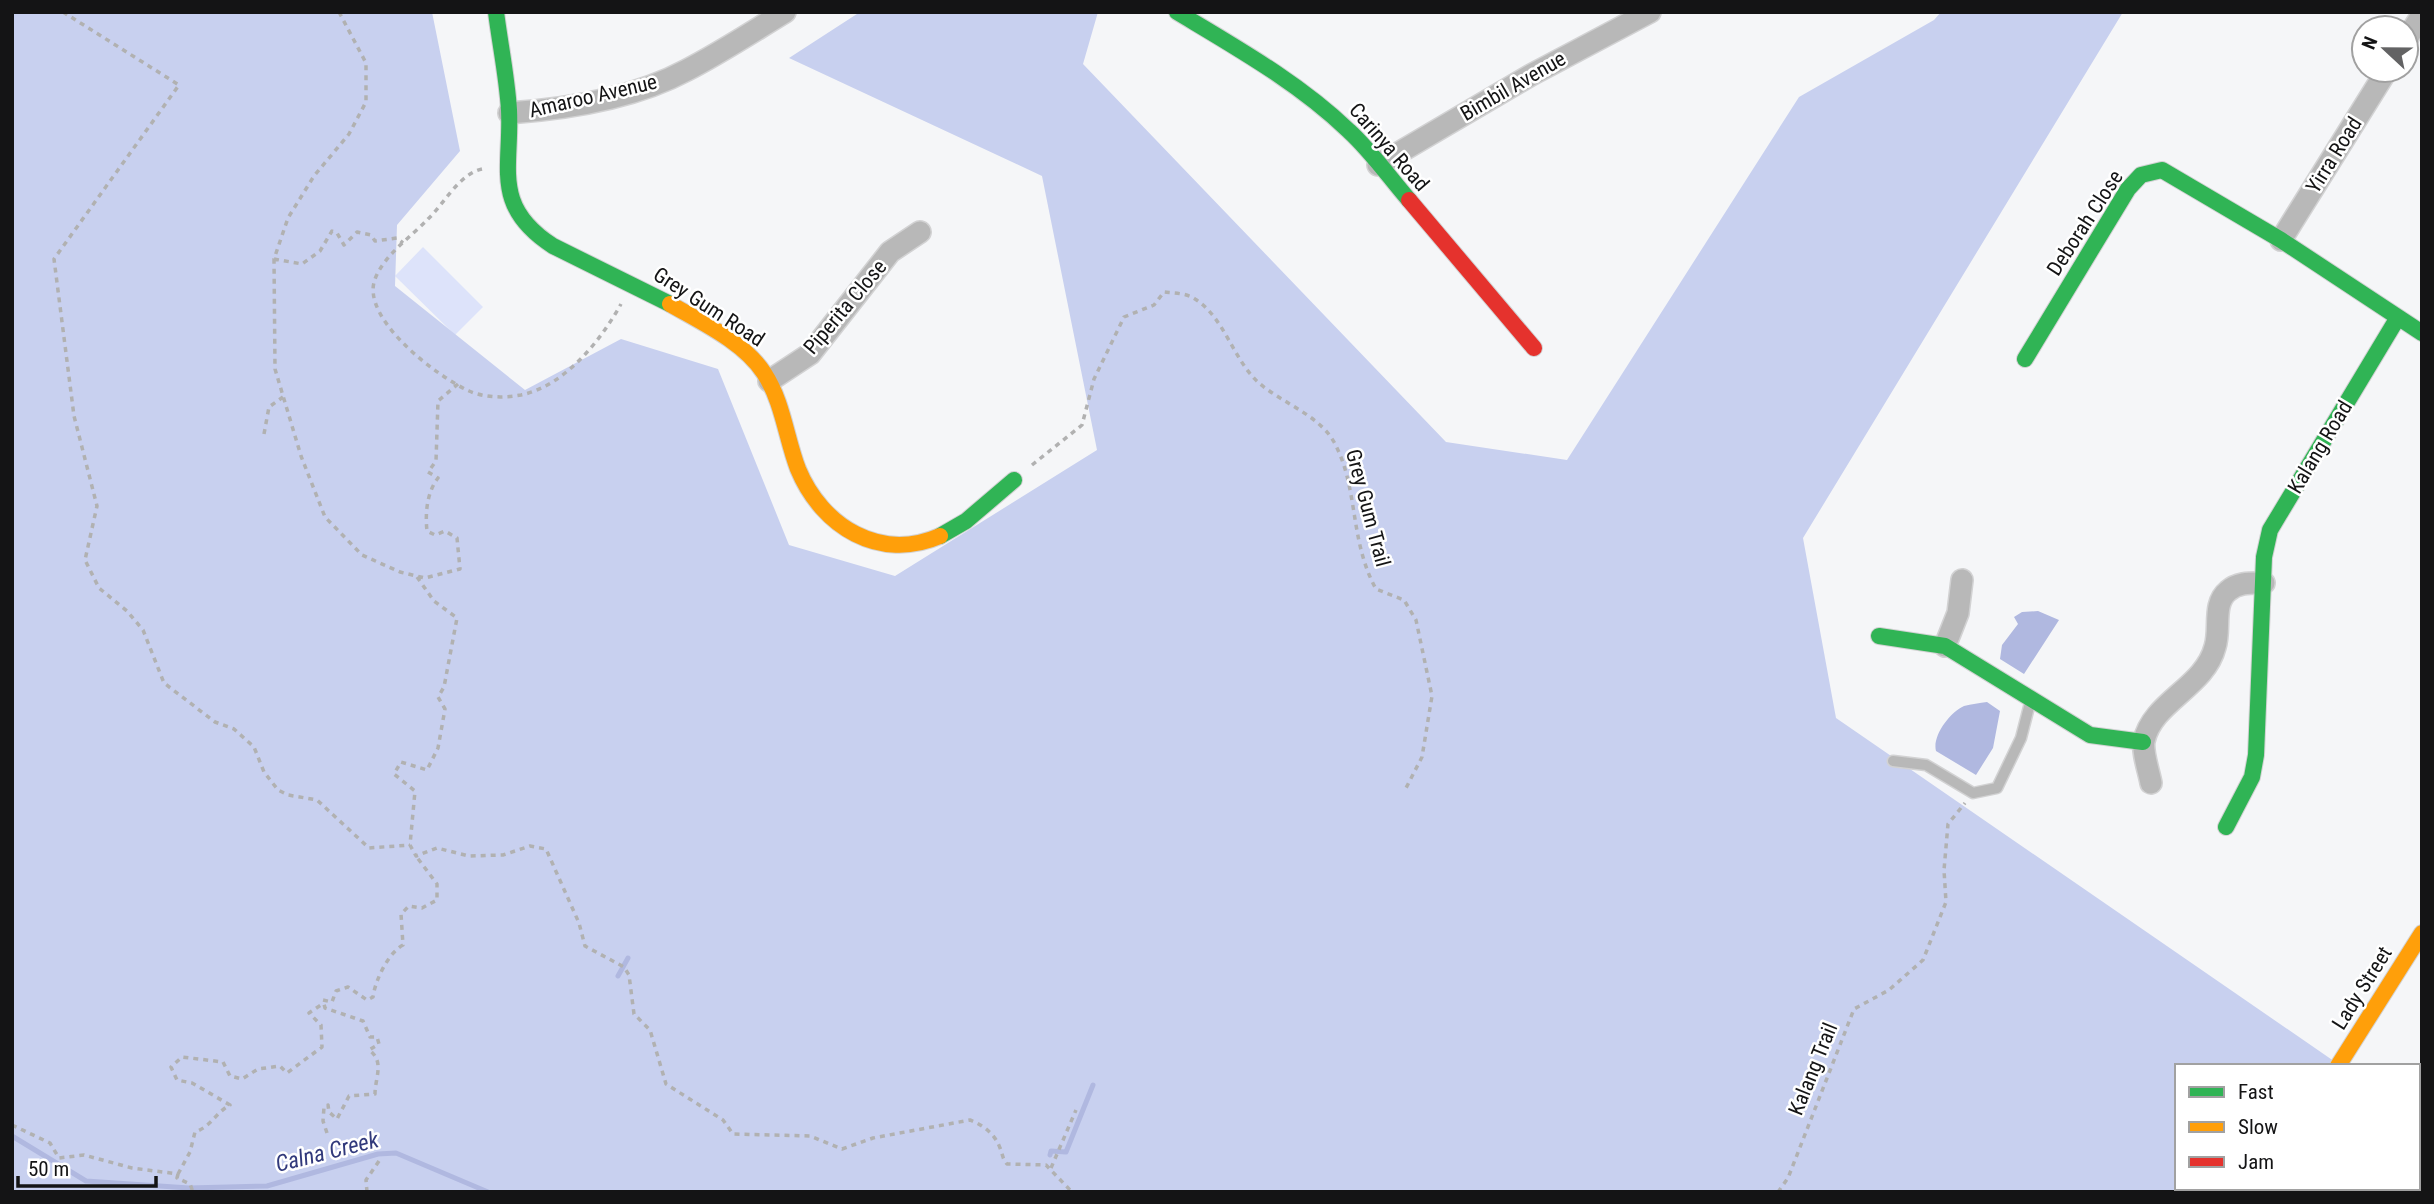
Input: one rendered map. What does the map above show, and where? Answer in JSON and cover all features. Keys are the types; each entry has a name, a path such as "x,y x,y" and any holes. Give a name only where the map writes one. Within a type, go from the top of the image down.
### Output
{"street":[{"name":"Grey Gum Road","path":"496,12 509,113 505,168 509,190 518,208 538,235 554,246 634,283 744,351 757,362 769,381 799,472 808,490 834,524 856,537 892,545 926,543 972,518 1014,480"},
{"name":"Amaroo Avenue","path":"509,113 580,103 656,84 686,71 785,12"},
{"name":"Carinya Road","path":"1177,12 1305,92 1352,133 1534,348"},
{"name":"Bimbil Avenue","path":"1378,164 1542,69 1650,12"},
{"name":"Yirra Road","path":"2281,240 2378,84"},
{"name":"Deborah Close","path":"2025,359 2128,189 2141,175 2162,170 2281,240 2422,333"},
{"name":"Piperita Close","path":"769,381 810,354 890,253 920,232"},
{"name":"Kalang Road","path":"2226,827 2252,777 2256,755 2264,556 2270,530 2397,319"},
{"path":"1945,646 1958,613 1962,580"},
{"path":"2151,783 2143,742 2155,719 2194,681 2215,649 2219,602 2228,591 2241,584 2264,583"},
{"path":"1879,636 1945,646 2032,696 2090,735 2143,742"},
{"name":"Lady Street","path":"2339,1064 2422,933"}],"lane":[{"path":"1893,761 1926,765 1973,793 1997,788 2021,738 2032,696"}],"path":[{"path":"63,12 179,85 54,259 74,416 97,506 85,560 99,588 127,611 143,630 164,683 215,722 234,729 254,747 264,772 278,790 288,795 317,800 369,848 410,845"},
{"path":"339,12 366,63 366,102 349,134 314,176 288,218 274,259 275,369 301,456 325,517 362,555 417,577 460,569 457,538 446,531 435,535 427,531 425,517 429,489 438,478 428,472 436,461 438,401 458,384"},
{"path":"505,168 478,169 464,179 403,243 374,280 374,298 380,316 409,349 458,384 489,397 522,395 552,383 609,326 634,283"},
{"path":"274,259 302,264 320,251 332,231 337,233 344,245 357,232 371,235 375,241 397,238 403,243"},
{"name":"Grey Gum Trail","path":"1014,480 1082,425 1094,379 1124,317 1154,305 1164,292 1192,297 1207,308 1257,382 1319,425 1333,440 1348,475 1362,564 1376,589 1404,600 1416,620 1432,696 1422,757 1406,788"},
{"path":"264,434 269,407 283,397"},
{"path":"193,1192 190,1184 177,1178 190,1153 195,1132 208,1128 218,1111 230,1105 192,1083 177,1080 171,1067 182,1057 223,1062 230,1076 242,1079 258,1069 280,1066 288,1073 322,1047 321,1025 309,1013 324,1003 323,1000 332,1002 336,991 342,988 348,988 367,1000 373,997 374,987 384,966 395,949 402,945 401,914 409,906 422,908 437,900 437,884 410,845 415,791 394,774 401,762 427,770 438,748 445,709 438,697 447,676 457,618 434,601 417,577"},
{"name":"Kalang Trail","path":"1778,1192 1788,1178 1854,1009 1889,990 1923,960 1946,902 1944,870 1948,824 1973,793"},
{"path":"416,856 438,848 469,856 503,855 530,846 546,849 579,923 585,946 624,967 629,975 634,1014 650,1030 666,1084 723,1120 733,1135 810,1136 842,1149 873,1138 970,1120 983,1126 999,1144 1007,1164 1051,1168 1072,1192"},
{"path":"324,1003 326,1008 334,1013 363,1021 370,1037 377,1037 379,1044 369,1050 377,1058 379,1070 374,1083 375,1094 349,1096 337,1119 329,1112 328,1105 324,1107 323,1121 327,1133"},
{"path":"1051,1168 1076,1110"},
{"path":"12,1125 50,1143 59,1158 84,1155 132,1168 178,1174"},
{"path":"367,1192 366,1180 379,1161"}],"shaded area":[{"path":"12,12 432,12 460,151 397,225 395,286 525,390 621,339 718,369 789,545 895,576 1097,450 1042,176 789,58 860,12 1098,12 1083,64 1446,442 1567,460 1799,97 1934,20 1941,12 2123,12 1803,538 1836,718 2338,1064 2175,1064 2175,1190 2420,1190 2420,1120 2422,1192 12,1192"},
{"path":"423,247 483,307 455,335 395,276"},
{"path":"2038,611 2059,620 2024,674 2000,659 2002,645 2018,624 2014,617 2022,612"},
{"path":"1987,702 2000,711 1993,748 1976,775 1936,751 1935,745 1939,732 1953,713 1964,706"}],"waterway":[{"path":"618,976 628,958"},
{"path":"1050,1155 1051,1151 1066,1152 1093,1085"},
{"name":"Calna Creek","path":"12,1136 86,1181 189,1188 267,1186 378,1154 396,1153 488,1192"}],"traffic: fast":[{"path":"496,12 509,110 509,184 520,216 533,231 553,246 670,304"},
{"path":"1177,12 1267,67 1330,114 1365,147 1409,200"},
{"path":"2025,359 2128,189 2141,175 2162,170 2281,240 2422,333"},
{"path":"2226,827 2252,777 2256,755 2264,557 2270,530 2397,319"},
{"path":"940,536 966,521 1014,480"},
{"path":"1879,636 1945,646 2090,735 2143,742"}],"traffic: slow":[{"path":"670,304 734,342 764,373 776,396 798,469 822,508 838,523 875,542 896,545 918,543 940,536"},
{"path":"2339,1064 2422,933"}],"traffic: jam":[{"path":"1409,200 1534,348"}]}
